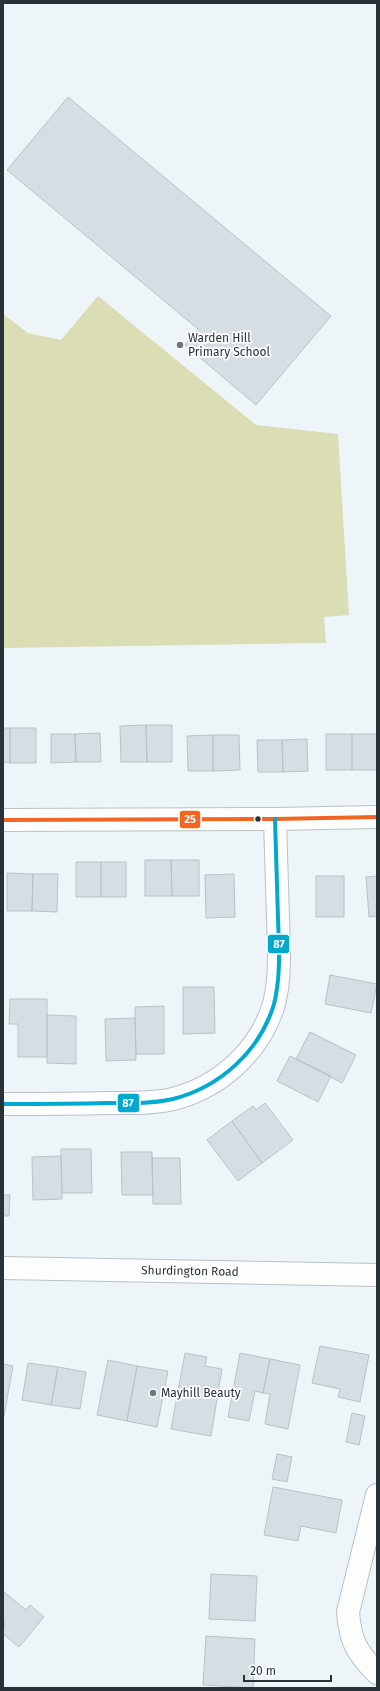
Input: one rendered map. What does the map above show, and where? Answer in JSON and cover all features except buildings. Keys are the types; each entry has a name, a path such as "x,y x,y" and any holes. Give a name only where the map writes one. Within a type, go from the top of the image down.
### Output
{"street":[{"path":"3,820 377,817"},
{"path":"3,1104 147,1103 172,1099 196,1091 218,1080 237,1064 253,1046 265,1026 274,1004 278,980 279,956 275,819"},
{"name":"Shurdington Road","path":"3,1268 377,1274"},
{"path":"377,1496 348,1612 349,1629 354,1644 362,1658 377,1673"}],"green space":[{"path":"98,296 256,425 338,434 349,615 324,617 326,643 3,648 3,314 28,333 61,340"}],"transit line":[{"name":"25","path":"3,820 377,817"},
{"name":"87","path":"3,1104 131,1103 165,1101 207,1086 236,1065 259,1037 268,1021 274,1004 278,983 279,951 275,819"}],"place":[{"name":"Warden Hill Primary School","path":"180,345"},
{"name":"Mayhill Beauty","path":"153,1393"}]}
